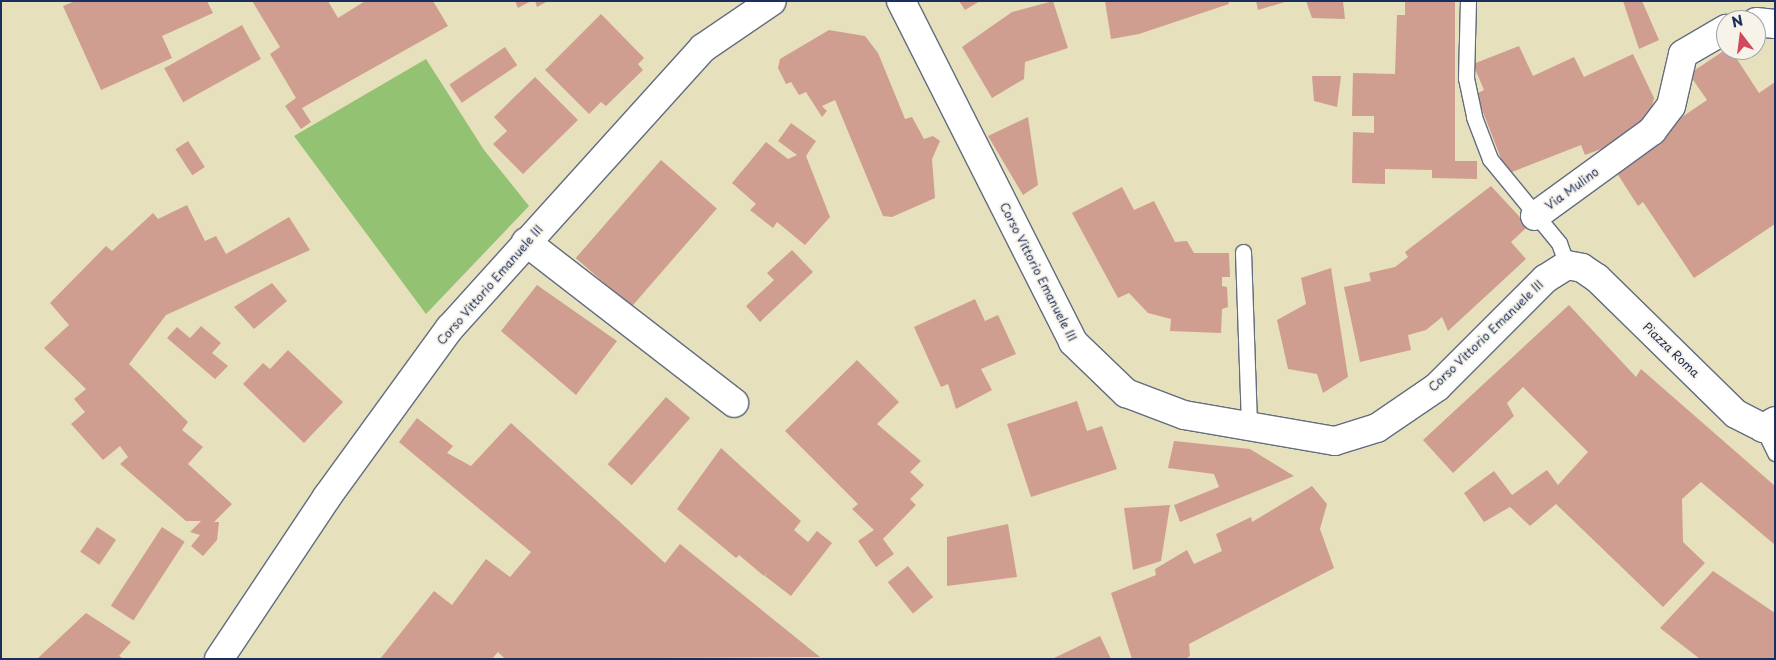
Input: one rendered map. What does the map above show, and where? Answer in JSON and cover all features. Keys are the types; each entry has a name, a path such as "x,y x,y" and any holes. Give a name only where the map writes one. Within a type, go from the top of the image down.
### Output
{"street":[{"name":"Corso Vittorio Emanuele III","path":"219,659 327,497 450,328 702,48 772,1"},
{"name":"Corso Vittorio Emanuele III","path":"901,1 1073,342 1126,393 1184,415 1249,428 1335,441 1377,428 1437,387 1545,279 1567,265"},
{"name":"Via Mulino","path":"1535,216 1652,131 1671,106 1683,54 1716,35"},
{"path":"526,242 734,403"},
{"name":"Piazza Roma","path":"1567,265 1582,268 1597,278 1736,414 1769,424"}],"lane":[{"path":"1468,1 1466,78 1474,117 1490,159 1559,243 1567,265"},
{"path":"1244,252 1249,428"},
{"path":"1769,424 1775,453"}],"green space":[{"path":"426,59 484,150 529,206 426,314 294,136"}],"building":[{"path":"75,1 207,1 213,13 162,36 172,58 101,90 63,6"},
{"path":"252,1 328,1 338,18 365,1 433,1 448,26 302,108 311,122 301,129 285,106 296,98 270,54 280,47"},
{"path":"515,1 531,1 518,8"},
{"path":"535,1 548,1 537,7"},
{"path":"959,1 980,1 965,10"},
{"path":"1053,1 1068,48 1025,62 1024,79 992,98 962,47 1012,12"},
{"path":"1105,1 1228,1 1229,4 1139,34 1111,39"},
{"path":"1256,1 1285,1 1285,2 1258,10"},
{"path":"1306,1 1343,1 1345,19 1312,18"},
{"path":"1405,1 1455,1 1455,161 1477,161 1477,179 1432,178 1432,170 1385,169 1385,184 1352,183 1353,132 1374,133 1374,116 1352,116 1353,73 1395,74 1397,15 1405,15"},
{"path":"1623,1 1642,1 1659,40 1639,49"},
{"path":"601,14 644,58 638,64 643,70 606,106 601,102 589,114 545,70"},
{"path":"242,25 261,59 183,102 164,68"},
{"path":"829,30 865,36 878,53 905,119 912,117 924,139 933,136 940,141 932,159 935,198 892,217 883,216 835,100 822,106 827,111 822,117 806,92 799,95 791,82 786,84 778,68 780,59"},
{"path":"1519,46 1533,76 1574,57 1584,77 1633,54 1654,98 1646,132 1585,155 1581,145 1507,174 1476,94 1484,90 1473,64"},
{"path":"505,47 517,65 462,103 449,84"},
{"path":"1716,56 1716,60 1738,60 1759,93 1775,82 1775,224 1694,278 1643,202 1638,206 1615,170 1648,140 1707,100 1689,74"},
{"path":"1312,76 1341,76 1337,107 1314,101"},
{"path":"535,77 578,120 523,174 493,144 507,131 494,117"},
{"path":"1028,117 1038,185 1023,195 988,136"},
{"path":"791,123 816,141 806,156 830,217 805,245 777,222 773,228 750,210 756,204 732,183 766,142 788,159 797,155 778,141"},
{"path":"188,141 205,167 192,175 175,149"},
{"path":"661,160 717,209 632,307 576,258"},
{"path":"1491,186 1528,226 1511,242 1526,259 1448,331 1442,317 1426,330 1408,335 1411,350 1360,362 1344,287 1371,281 1369,273 1395,267 1408,257 1405,252"},
{"path":"1122,187 1134,210 1154,201 1175,242 1187,241 1194,253 1229,253 1230,277 1222,277 1222,286 1227,287 1228,307 1222,309 1221,333 1170,331 1171,319 1148,313 1129,293 1118,298 1072,213"},
{"path":"187,205 205,241 216,236 226,254 289,217 310,250 166,315 129,364 188,422 182,430 203,447 188,464 232,504 214,522 219,522 217,540 203,556 191,546 200,535 190,532 201,521 186,521 120,464 128,457 120,446 103,460 71,424 85,412 74,399 86,389 44,348 69,325 50,303 106,246 112,251 153,213 158,219"},
{"path":"792,250 813,272 760,322 746,306 774,280 767,273"},
{"path":"1331,268 1348,377 1323,393 1317,374 1288,369 1277,320 1306,304 1301,278"},
{"path":"272,283 287,301 254,329 234,307"},
{"path":"537,285 617,341 576,395 501,331"},
{"path":"975,299 985,321 998,315 1016,354 981,369 992,390 956,409 948,384 941,387 914,327"},
{"path":"1569,305 1636,377 1641,369 1775,486 1775,545 1701,482 1682,499 1683,542 1705,563 1663,607 1556,504 1530,526 1510,507 1484,522 1464,493 1494,471 1512,495 1547,470 1558,485 1588,452 1523,387 1507,403 1514,416 1453,473 1423,440"},
{"path":"201,326 221,343 212,353 228,366 215,379 167,338 177,327 190,338"},
{"path":"288,350 343,402 304,443 243,384 263,363 270,369"},
{"path":"857,360 899,402 877,424 921,461 910,472 924,485 910,499 916,505 883,539 894,554 876,567 858,541 874,530 852,509 858,504 785,431"},
{"path":"666,397 690,418 632,485 608,464"},
{"path":"1077,401 1087,431 1102,426 1117,469 1031,497 1007,424"},
{"path":"417,418 453,446 447,453 471,466 511,423 665,563 680,544 820,657 505,659 498,652 492,659 380,659 434,591 452,605 486,559 510,577 531,552 399,442"},
{"path":"1174,441 1250,449 1294,476 1180,522 1174,505 1219,487 1214,474 1168,468"},
{"path":"721,448 801,521 794,530 808,542 817,531 832,543 791,596 765,576 768,572 764,576 739,555 736,558 677,509"},
{"path":"1312,486 1327,504 1320,529 1334,568 1189,644 1190,656 1185,659 1132,659 1111,593 1156,575 1155,569 1187,550 1194,564 1222,551 1216,534 1251,517 1252,522"},
{"path":"1170,505 1161,561 1133,570 1124,508"},
{"path":"1008,524 1017,577 947,586 947,537"},
{"path":"97,527 116,540 99,565 80,552"},
{"path":"162,527 185,542 133,621 111,606"},
{"path":"908,566 933,597 913,613 888,582"},
{"path":"1713,571 1775,613 1775,659 1700,659 1660,628"},
{"path":"86,613 131,642 119,656 124,659 37,659"},
{"path":"1100,636 1111,659 1052,659"}]}
